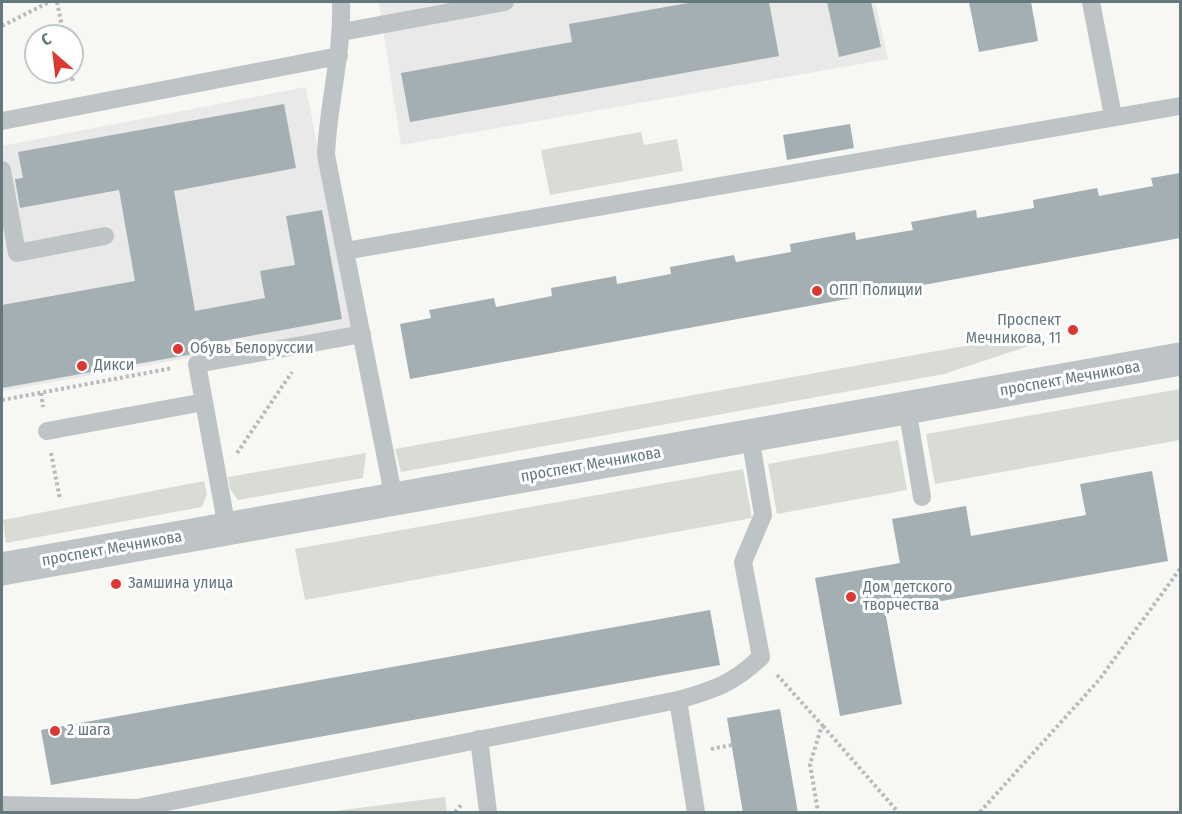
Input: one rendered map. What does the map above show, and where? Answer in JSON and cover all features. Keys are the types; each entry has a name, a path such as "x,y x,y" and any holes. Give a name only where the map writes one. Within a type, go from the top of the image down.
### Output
{"street":[{"name":"проспект Мечникова","path":"2,569 1180,359"}],"lane":[{"path":"341,2 342,32 328,118 326,155 394,499"},
{"path":"342,32 505,2"},
{"path":"1091,2 1113,116"},
{"path":"2,121 339,56"},
{"path":"345,251 1180,106"},
{"path":"2,170 17,253 105,236"},
{"path":"227,528 197,363 362,334"},
{"path":"47,431 204,402"},
{"path":"907,408 922,497"},
{"path":"2,805 137,810 678,700 715,690 742,675 761,657 743,561 764,515 750,436"},
{"path":"678,700 696,813"},
{"path":"479,739 488,813"}],"path":[{"path":"2,26 49,2"},
{"path":"57,2 61,24"},
{"path":"2,400 197,363"},
{"path":"234,459 292,371"},
{"path":"980,813 1099,680 1180,568"},
{"path":"761,657 898,813"},
{"path":"818,813 810,764 822,725"}],"shaded area":[{"path":"379,2 875,2 888,59 401,145"},
{"path":"306,87 352,329 2,391 2,146"},
{"path":"641,132 644,145 677,139 683,171 550,195 541,150"},
{"path":"1031,334 1032,345 944,374 401,472 395,449"},
{"path":"1180,389 1180,440 935,484 926,434"},
{"path":"898,440 907,490 777,514 768,464"},
{"path":"366,453 363,478 238,500 230,489 228,477"},
{"path":"743,469 752,518 305,600 295,549"},
{"path":"204,481 207,494 202,507 6,543 3,520"},
{"path":"445,797 447,812 327,812"}],"building":[{"path":"694,2 769,2 779,56 410,122 401,73 572,42 569,24"},
{"path":"827,2 871,2 881,47 839,57"},
{"path":"969,2 1031,2 1038,41 979,52"},
{"path":"284,104 296,168 174,191 195,311 265,298 260,271 295,265 286,216 322,210 342,319 201,345 202,352 193,354 2,388 2,305 135,281 119,190 20,208 15,179 23,178 18,152"},
{"path":"850,124 854,148 787,160 783,135"},
{"path":"1180,173 1180,238 410,379 400,324 431,318 429,310 494,298 496,307 552,296 551,288 616,276 617,284 671,274 670,267 734,255 736,262 791,252 790,244 855,232 856,240 913,230 911,222 976,210 977,218 1034,208 1033,200 1097,188 1099,196 1153,186 1151,178"},
{"name":"Дом детского творчества","path":"1152,471 1168,561 885,611 902,704 840,716 815,578 900,563 892,519 966,506 971,536 1086,515 1080,484"},
{"path":"710,610 720,665 51,785 41,730"},
{"path":"780,709 798,813 743,813 727,718"}],"place":[{"name":"ОПП Полиции","path":"817,291"},
{"name":"Проспект Мечникова, 11","path":"1073,330"},
{"name":"Обувь Белоруссии","path":"178,349"},
{"name":"Дикси","path":"82,366"},
{"name":"Замшина улица","path":"116,584"},
{"name":"Дом детского творчества","path":"851,597"},
{"name":"2 шага","path":"55,731"}]}
